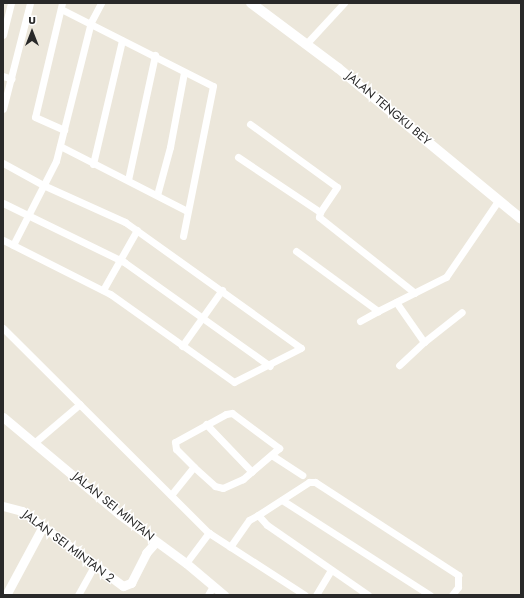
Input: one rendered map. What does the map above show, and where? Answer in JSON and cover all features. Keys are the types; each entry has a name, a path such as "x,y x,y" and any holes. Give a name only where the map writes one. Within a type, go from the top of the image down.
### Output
{"main road":[{"name":"JALAN TENGKU BEY","path":"251,3 306,44 521,219"}],"street":[{"path":"3,35 11,3"},
{"path":"4,109 30,3"},
{"path":"13,245 43,185 60,146 91,22 101,3"},
{"path":"306,44 344,3"},
{"path":"64,130 35,117 62,6 91,22 109,35 155,55 213,88 183,236"},
{"path":"93,164 122,40"},
{"path":"128,180 155,55"},
{"path":"157,195 170,147 184,72"},
{"path":"3,76 12,79"},
{"path":"250,124 337,187 320,212 319,217 414,293"},
{"path":"60,146 187,211"},
{"path":"238,156 320,212"},
{"path":"3,163 43,185 126,222 301,346 299,350 270,366 234,382 103,290 3,240"},
{"path":"360,321 446,277 498,201"},
{"path":"3,203 119,260 270,366"},
{"path":"103,290 137,230"},
{"path":"296,251 378,311"},
{"path":"182,346 222,290"},
{"path":"396,302 424,342"},
{"path":"399,365 424,342 462,312"},
{"path":"3,328 209,533 305,595"},
{"path":"34,443 80,404"},
{"path":"232,413 279,447 280,450 273,456 234,484 220,489 194,467 174,444 206,424 232,413"},
{"name":"JALAN SEI MINTAN","path":"3,417 156,542 186,563 224,595"},
{"path":"206,424 252,472"},
{"path":"273,456 302,475"},
{"path":"171,495 194,467"},
{"path":"230,547 249,520 309,482 315,482 458,575 458,587 452,595"},
{"path":"282,500 430,595"},
{"name":"JALAN SEI MINTAN 2","path":"3,506 22,511 117,584 128,585 156,542"},
{"path":"258,515 267,525 368,595"},
{"path":"6,595 43,526"},
{"path":"186,563 209,533"},
{"path":"78,595 94,566"},
{"path":"316,595 331,570"},
{"path":"208,595 213,586"}]}
